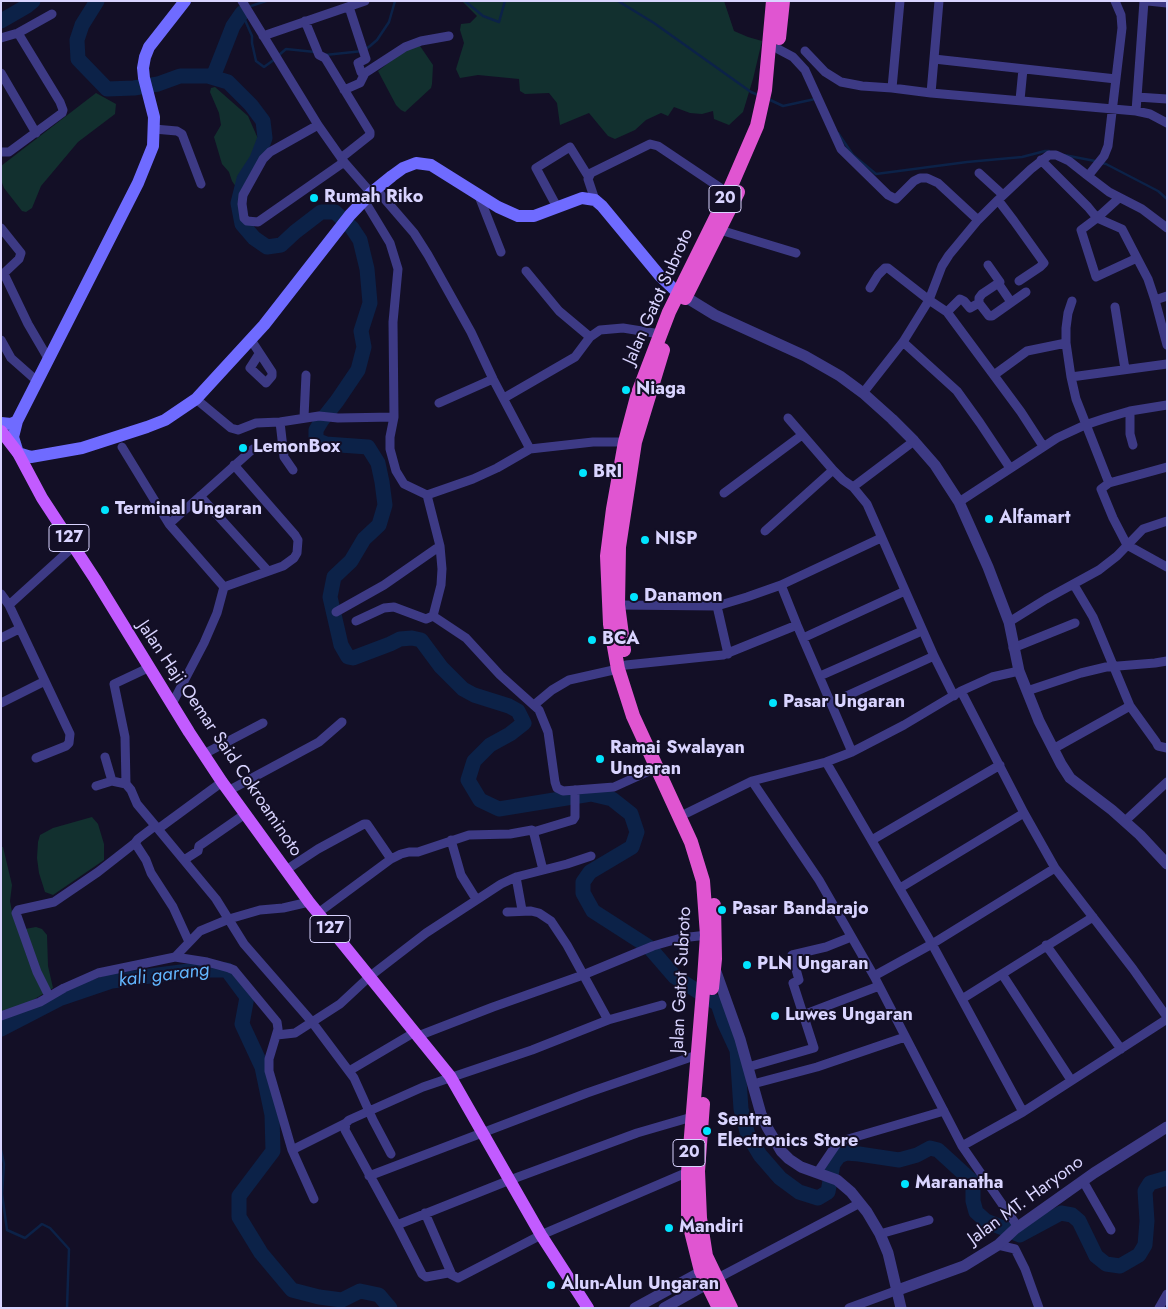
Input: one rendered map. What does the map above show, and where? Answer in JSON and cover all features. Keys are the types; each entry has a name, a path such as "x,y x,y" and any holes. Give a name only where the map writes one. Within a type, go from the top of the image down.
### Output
{"highway":[{"name":"Jalan Gatot Subroto","path":"709,1276 692,1241 688,1219 688,1172 697,1055 711,997 715,967 716,928 711,880 705,856 687,812 622,667 618,605 619,547 635,442 664,348 682,295 752,140 769,97 773,1"},
{"name":"Jalan Gatot Subroto","path":"709,1276 700,1218 698,1171 705,1021 705,897 691,842 633,716 610,624 607,556 625,442 638,392 660,334 720,230 761,143 778,49 782,1"},
{"name":"20","path":"709,1276 719,1308"},
{"name":"20","path":"709,1276 731,1308"}],"main road":[{"path":"185,1 149,47 143,68 154,117 153,146 138,183 17,421 13,438 18,454 31,457 82,448 148,427 164,420 196,399 251,340 350,215 370,194 403,168 416,163 424,163 442,170 498,207 524,217 534,216 582,198 595,200 660,276 682,295"},
{"path":"1,423 11,424 17,421"},
{"name":"127","path":"1,431 18,454"},
{"name":"Jalan Haji Oemar Said Cokroaminoto","path":"18,454 42,498 74,546 148,668 225,786 309,902 450,1076 541,1235 588,1308"}],"street":[{"path":"242,1 318,125 342,160 370,194 417,237 471,332 493,379 530,449"},
{"path":"263,36 305,20 365,1"},
{"path":"892,88 900,1"},
{"path":"931,93 938,1"},
{"path":"1088,176 1104,156 1108,146 1122,28 1121,15 1115,1"},
{"path":"1136,112 1144,1"},
{"path":"1148,1 1167,3"},
{"path":"349,7 366,59 358,63 364,75"},
{"path":"1,38 18,33 52,14"},
{"path":"305,20 318,53 325,58 370,129 370,134 342,160 258,222 247,221 244,218 243,195 263,158 270,152 318,125"},
{"path":"1,152 9,152 62,113 63,110 18,33"},
{"path":"344,90 360,83 364,75 400,49 411,44 449,36"},
{"path":"778,49 799,62 810,78 841,149 888,195 896,199 914,181 920,178 927,178 938,183 978,220"},
{"path":"805,51 826,72 842,82 862,86 1136,112 1150,114 1167,123"},
{"path":"934,59 1116,79"},
{"path":"1020,100 1023,69"},
{"path":"1,73 36,133"},
{"path":"1137,97 1167,99"},
{"path":"154,129 177,131 182,134 201,184"},
{"path":"588,176 615,160 650,144 654,144 728,193"},
{"path":"557,207 536,168 570,147 588,176 595,200"},
{"path":"863,393 903,342 929,300 942,266 949,255 978,220 1036,164 1049,155 1056,155 1069,161 1101,187 1142,209 1167,228"},
{"path":"1036,164 1088,207 1098,218 1122,229 1148,279 1167,344"},
{"path":"979,173 1001,198 1044,263 1019,281"},
{"path":"370,194 390,243 398,269 393,322 394,417 390,437 390,450 396,471 404,484 427,496 479,477 530,449 572,444 625,442"},
{"path":"480,196 501,252"},
{"path":"1119,198 1098,218 1082,229 1081,232 1096,277 1137,258"},
{"path":"1,228 21,253 19,259 3,275 49,360"},
{"path":"720,230 796,253"},
{"path":"988,265 1011,302"},
{"path":"870,288 878,274 888,268 947,312 994,375 1043,446"},
{"path":"526,271 559,311 590,337"},
{"path":"998,283 979,298 979,303 990,317 1026,292"},
{"path":"682,295 715,315 817,362 840,376 863,393 914,441 935,465 960,502 988,567 1009,622 1019,671 1039,721 1053,749 1070,778 1125,821 1167,864"},
{"path":"1155,300 1167,296"},
{"path":"947,312 960,299 970,308 979,303"},
{"path":"1072,301 1067,318 1066,343 1071,377 1085,425 1109,483"},
{"path":"1115,306 1125,369"},
{"path":"504,398 575,357 590,337 600,330 613,328 660,334"},
{"path":"1,340 11,358 37,381"},
{"path":"251,340 259,354"},
{"path":"903,342 957,391 1010,468"},
{"path":"994,375 1027,351 1066,343"},
{"path":"1071,377 1167,364"},
{"path":"304,417 306,375"},
{"path":"439,403 493,379"},
{"path":"196,399 231,428 238,430 251,424 280,422 304,417 394,417"},
{"path":"960,502 1043,446 1085,425 1130,411 1167,405"},
{"path":"1130,411 1132,445"},
{"path":"788,418 833,470 853,487 867,504 934,656 1000,764 1024,813 1055,868 1133,969 1167,1018 1022,1112 962,1146"},
{"path":"280,422 284,457 293,470"},
{"path":"724,493 802,435"},
{"path":"853,487 914,441"},
{"path":"122,447 169,524 224,587"},
{"path":"169,524 253,449"},
{"path":"224,587 283,566 294,558 298,546 298,540 295,535 234,466"},
{"path":"1167,467 1109,483 1101,489 1127,545 1167,567"},
{"path":"765,531 833,470"},
{"path":"200,496 268,571"},
{"path":"427,496 440,546 441,585 433,616"},
{"path":"1009,622 1109,563 1143,529 1167,521"},
{"path":"618,605 717,606 781,584 881,538"},
{"path":"9,605 74,546"},
{"path":"336,612 384,585 440,546"},
{"path":"781,584 796,625 852,752"},
{"path":"1074,585 1093,617 1115,666 1130,706 1158,746 1167,748"},
{"path":"172,704 204,643 224,587"},
{"path":"803,638 905,591"},
{"path":"1,594 9,605 70,734 70,739 66,746 36,758"},
{"path":"717,606 728,654"},
{"path":"356,621 384,608 394,607 426,619 433,616"},
{"path":"433,616 466,638 500,675 534,705 542,715 548,732 556,786 563,790 614,787 656,768"},
{"path":"1013,648 1075,623"},
{"path":"534,705 552,690 569,680 622,667 728,654 796,625"},
{"path":"1,638 19,629"},
{"path":"820,676 922,631"},
{"path":"831,702 934,656"},
{"path":"1027,691 1081,673 1115,666 1156,663 1167,660"},
{"path":"126,784 124,728 114,684 148,668"},
{"path":"687,812 752,781 826,762 852,752 992,677 1019,671"},
{"path":"1,702 45,681"},
{"path":"1053,749 1130,706"},
{"path":"49,996 16,913 18,910 54,902 98,872 138,838 225,786 319,742 342,722"},
{"path":"204,754 262,723"},
{"path":"104,757 112,781"},
{"path":"826,762 932,944 1022,1112"},
{"path":"872,840 1000,764"},
{"path":"96,786 112,781 126,784 131,790 137,804 216,899 244,944 312,1022 349,1071 358,1084 368,1110 391,1154"},
{"path":"752,781 819,880 874,976 962,1146 1013,1230"},
{"path":"1125,821 1167,782"},
{"path":"318,913 391,859 401,854 418,852 451,840 478,834 510,834 530,830 533,832 573,820 575,817 575,790"},
{"path":"900,888 1024,813"},
{"path":"184,860 198,851 199,846 245,814"},
{"path":"286,870 318,849 364,824 367,824 391,859"},
{"path":"533,832 543,870"},
{"path":"451,840 461,875 476,899"},
{"path":"134,843 173,907 189,942"},
{"path":"277,1035 295,1034 340,1004 370,977 426,933 501,884 592,856"},
{"path":"874,976 932,944 1055,868"},
{"path":"516,878 522,910"},
{"path":"175,957 200,932 229,919 260,910 283,908 309,902"},
{"path":"507,912 522,910 539,913 551,921 567,945 608,1020"},
{"path":"962,999 1093,916"},
{"path":"349,1071 416,1034 583,975 653,946 681,938 706,934"},
{"path":"748,1067 814,1048 793,983 799,980 792,954 826,947 851,937"},
{"path":"1046,945 1121,1049"},
{"path":"1,1016 40,1002 78,981 98,974 175,957 207,962 234,970 278,1022 277,1035 269,1059 269,1071 292,1150 314,1198"},
{"path":"715,967 748,1067 761,1114 781,1151 788,1159 801,1167 837,1180 860,1203 880,1234 888,1254 901,1308"},
{"path":"1002,974 1071,1080"},
{"path":"803,1015 879,986"},
{"path":"292,1150 368,1110 450,1076 532,1050 608,1020 662,1005"},
{"path":"753,1084 817,1067 905,1038"},
{"path":"369,1176 587,1093 697,1055"},
{"path":"820,1174 838,1142 944,1111"},
{"path":"397,1225 510,1180 637,1133 692,1117"},
{"path":"346,1123 345,1130 422,1274 426,1277 448,1273 458,1278 541,1235 688,1172"},
{"name":"Jalan MT. Haryono","path":"898,1290 954,1271 998,1245 1013,1230 1083,1181 1167,1127"},
{"path":"1083,1181 1111,1230"},
{"path":"635,1308 654,1297 709,1276 860,1203"},
{"path":"425,1214 452,1275"},
{"path":"880,1234 929,1220"},
{"path":"998,1245 1015,1249 1025,1269 1039,1308"},
{"path":"664,1308 709,1276"},
{"path":"849,1308 898,1290"},
{"path":"1159,1308 1167,1294"},
{"path":"654,1297 660,1308"}],"green space":[{"path":"462,1 724,1 734,31 762,41 743,112 729,125 714,119 713,111 702,114 690,113 674,107 668,116 661,113 646,120 635,130 615,139 608,136 589,113 560,125 557,103 549,93 525,94 520,91 519,79 478,75 460,78 456,69 464,43 460,30 461,24 470,23 477,16"},
{"path":"415,46 420,46 433,65 432,84 431,88 405,112 396,105 378,71 400,54"},
{"path":"215,87 248,116 259,141 249,167 236,187 229,172 222,164 214,137 221,125 219,113 210,92 211,88"},
{"path":"96,93 116,104 115,114 78,142 41,186 32,208 26,212 22,211 4,188 1,180 1,166"},
{"path":"92,817 98,824 104,844 104,860 53,895 45,892 37,858 40,835 53,828"},
{"path":"1,847 3,847 12,885 10,901 12,912 25,929 36,927 42,929 47,935 48,966 53,988 28,1003 1,1012"}],"waterway":[{"path":"1,21 33,1"},
{"path":"97,1 82,25 77,40 78,59 107,89 134,88 158,84 180,76 208,76 228,82 251,105 263,121 265,138 257,159 244,179 238,203 242,224 254,238 267,247 281,245 321,212 335,212 352,228 360,240 367,269 370,303 361,331 364,347 358,370 322,420 316,430 316,440 326,444 368,447 378,463 385,505 379,525 364,539 351,561 334,577 330,597 341,645 348,657 353,658 400,639 412,638 421,640 441,667 463,689 518,711 524,723 510,734 490,745 474,761 468,780 480,800 499,809 591,794 612,799 631,814 637,832 632,847 590,872 583,882 583,893 593,911 649,947 675,977 718,1004 737,1050 741,1109 748,1135 760,1155 780,1178 799,1192 818,1198 828,1192 833,1164 839,1156 846,1153 899,1160 917,1155 930,1148 938,1150 973,1182 973,1201 976,1212 986,1221 1020,1235 1061,1213 1072,1215 1079,1221 1096,1256 1106,1264 1120,1266 1139,1255 1145,1245 1147,1221 1145,1191 1150,1183 1167,1178"},
{"path":"248,7 266,1"},
{"path":"325,55 363,51 370,46 377,40 389,22 395,1"},
{"path":"465,1 483,16 499,22 505,1"},
{"path":"618,1 654,23 751,92 758,95"},
{"path":"244,11 242,13 252,36 256,61 264,67 275,59"},
{"path":"213,77 233,26 242,13"},
{"path":"279,55 286,49 315,52"},
{"path":"768,99 783,106 815,99"},
{"path":"838,133 853,155 876,174 1022,157 1049,151"},
{"path":"1064,155 1095,161"},
{"path":"1101,163 1158,191 1167,199"},
{"name":"kali garang","path":"1,1029 59,999 112,981 196,970 227,970 247,997 242,1024 262,1067 272,1115 273,1151 239,1196 239,1217 261,1253 292,1290 319,1297 342,1300 360,1291 379,1295 390,1308"},
{"path":"1,1150 4,1164 2,1194 7,1230 25,1238 42,1224 50,1228 69,1249 67,1308"}],"place":[{"name":"Rumah Riko","path":"314,198"},
{"name":"Niaga","path":"626,390"},
{"name":"LemonBox","path":"243,448"},
{"name":"BRI","path":"583,473"},
{"name":"Terminal Ungaran","path":"105,510"},
{"name":"Alfamart","path":"989,519"},
{"name":"NISP","path":"645,540"},
{"name":"Danamon","path":"634,597"},
{"name":"BCA","path":"592,640"},
{"name":"Pasar Ungaran","path":"773,703"},
{"name":"Ramai Swalayan Ungaran","path":"600,759"},
{"name":"Pasar Bandarajo","path":"722,910"},
{"name":"PLN Ungaran","path":"747,965"},
{"name":"Luwes Ungaran","path":"775,1016"},
{"name":"Sentra Electronics Store","path":"707,1131"},
{"name":"Maranatha","path":"905,1184"},
{"name":"Mandiri","path":"669,1228"},
{"name":"Alun-Alun Ungaran","path":"551,1285"}]}
